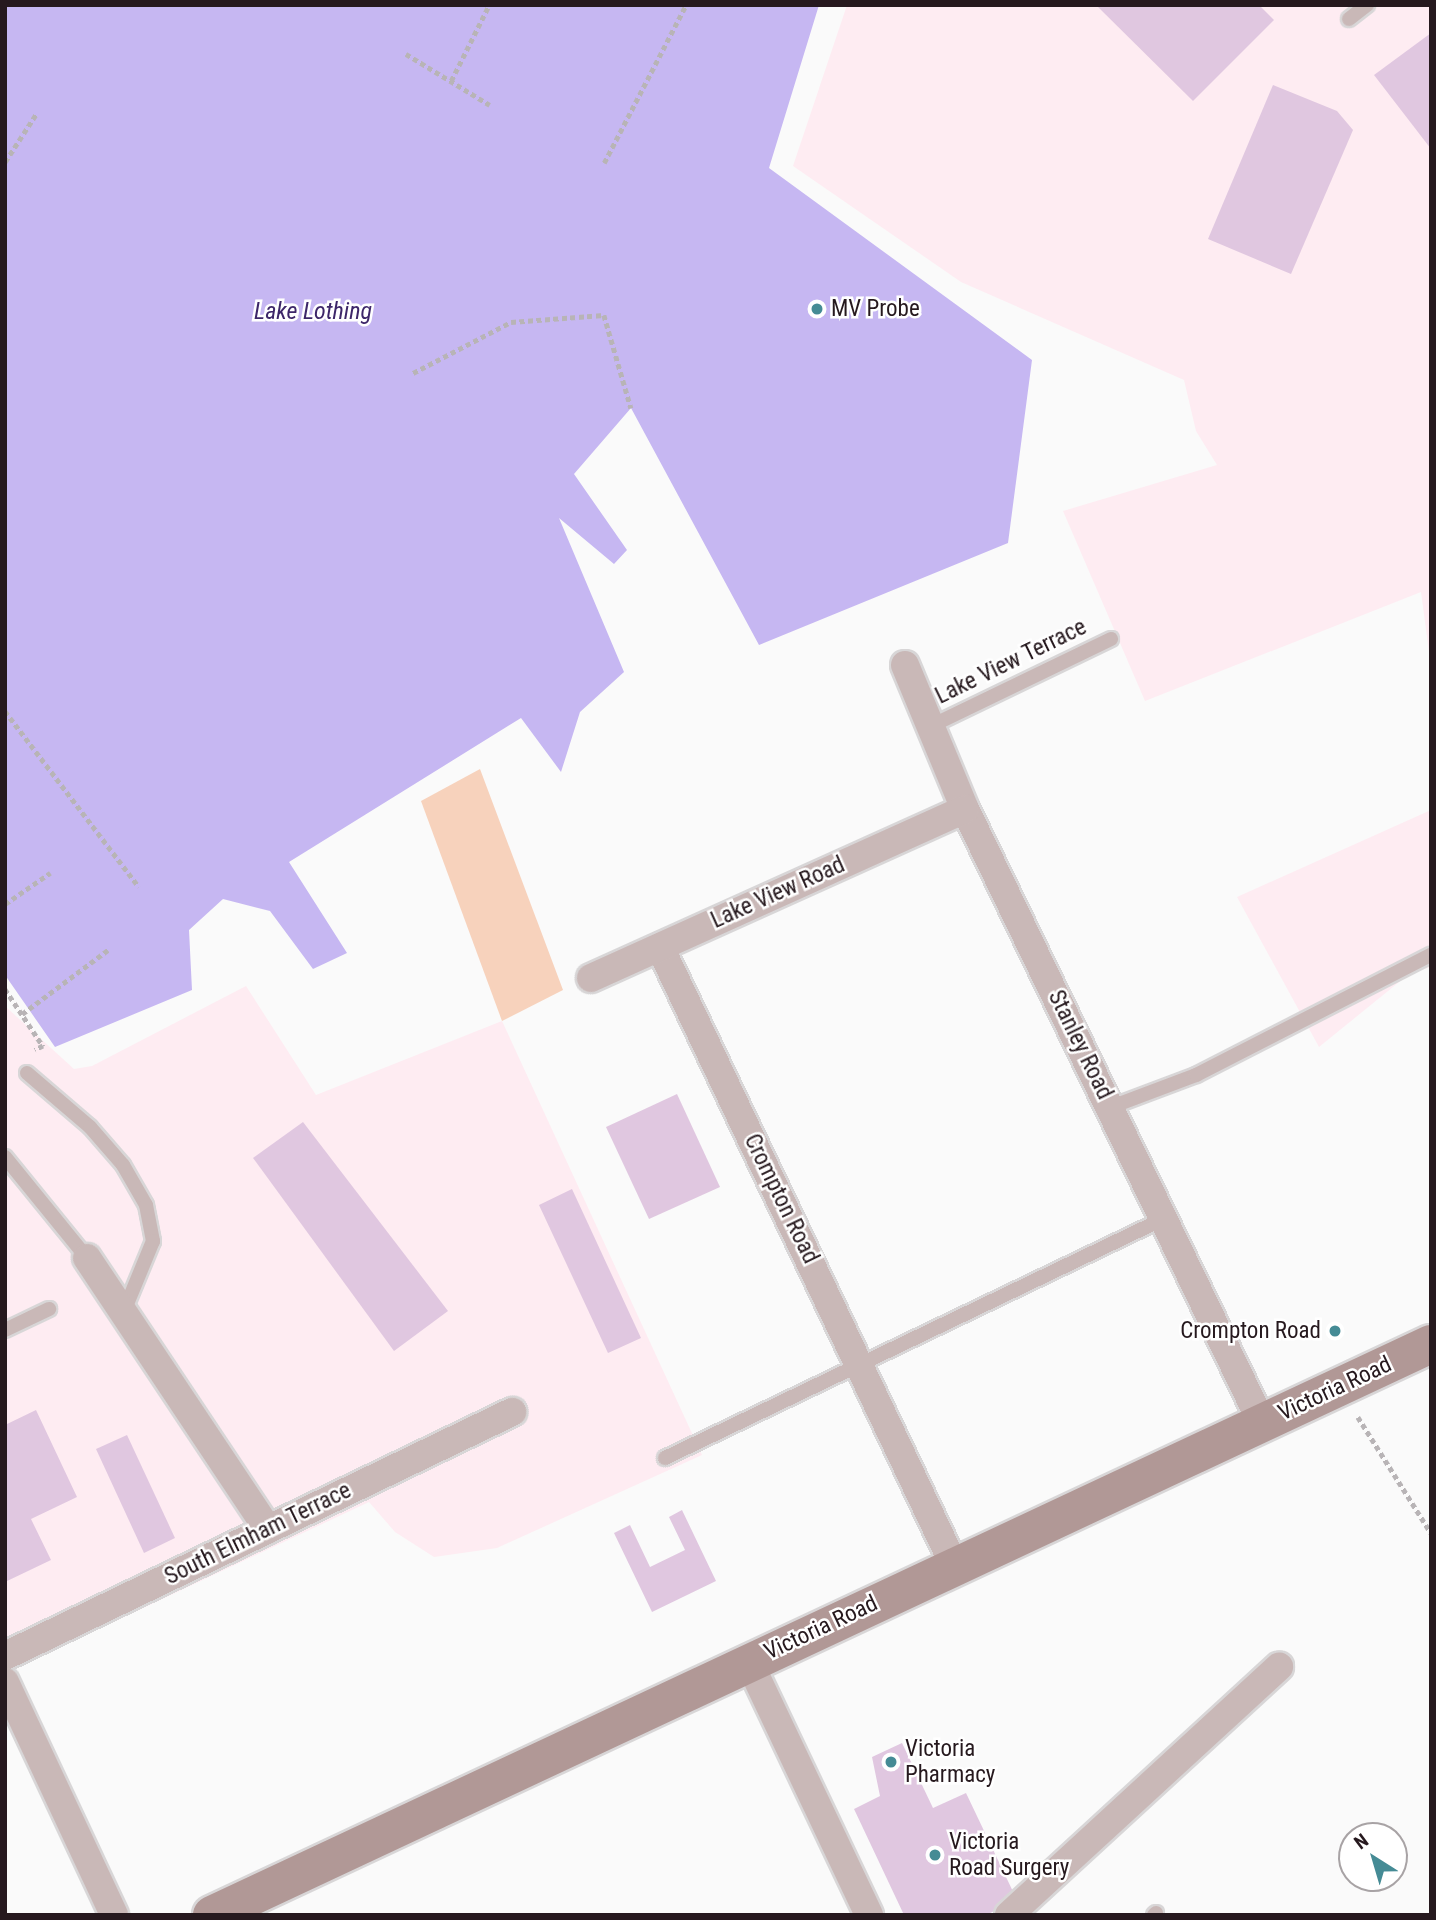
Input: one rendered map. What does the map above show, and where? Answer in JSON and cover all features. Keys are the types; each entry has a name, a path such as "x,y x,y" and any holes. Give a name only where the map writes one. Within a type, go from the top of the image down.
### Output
{"main road":[{"name":"Victoria Road","path":"212,1915 954,1565 1431,1344"}],"street":[{"name":"Stanley Road","path":"905,665 965,808 1262,1423"},
{"name":"Lake View Road","path":"591,978 965,808"},
{"name":"Crompton Road","path":"660,947 954,1565"},
{"path":"87,1258 125,1309 268,1529"},
{"name":"South Elmham Terrace","path":"5,1656 512,1412"},
{"path":"749,1662 869,1915"},
{"path":"1021,1911 1279,1667"},
{"path":"5,1682 114,1915"}],"lane":[{"path":"1349,19 1367,5"},
{"name":"Lake View Terrace","path":"931,726 1111,639"},
{"path":"1111,1107 1196,1074 1431,955"},
{"path":"27,1073 89,1127 146,1205 153,1241 125,1309"},
{"path":"5,1157 87,1258"},
{"path":"665,1458 1165,1218"},
{"path":"5,1330 49,1309"}],"path":[{"path":"451,81 489,5"},
{"path":"604,163 686,5"},
{"path":"405,54 490,104"},
{"path":"5,162 36,114"},
{"path":"413,373 511,322 604,315 631,408"},
{"path":"5,711 139,887"},
{"path":"5,904 50,873"},
{"path":"22,1014 108,950"},
{"path":"5,989 43,1046 26,1057"},
{"path":"1343,1385 1431,1532"}],"shaded area":[{"path":"847,5 1431,5 1431,667 1421,592 1145,701 1063,511 1217,465 1196,431 1184,380 961,282 793,166"},
{"path":"480,769 563,990 502,1021 421,801"},
{"path":"1431,810 1431,967 1409,974 1319,1047 1237,897"},
{"path":"246,986 316,1095 502,1021 702,1455 497,1548 434,1557 395,1532 369,1502 5,1673 5,1006 74,1069 92,1066"}],"water":[{"name":"Lake Lothing","path":"5,5 819,5 769,168 1032,360 1008,543 759,645 631,408 574,474 627,550 614,564 559,518 624,672 580,712 561,772 521,718 289,862 347,953 313,969 270,911 223,899 189,930 192,990 55,1047 5,975"}],"building":[{"path":"1096,5 1259,5 1274,20 1193,101"},
{"path":"1431,33 1431,149 1374,75"},
{"path":"1273,85 1337,111 1353,130 1291,274 1208,239"},
{"path":"677,1094 720,1187 649,1219 606,1127"},
{"path":"303,1122 448,1311 394,1351 253,1158"},
{"path":"572,1189 641,1338 608,1353 539,1205"},
{"path":"36,1410 77,1497 31,1519 51,1560 5,1582 5,1425"},
{"path":"127,1435 175,1538 144,1553 96,1449"},
{"path":"682,1510 716,1581 652,1612 614,1533 630,1525 650,1567 685,1550 669,1517"},
{"name":"Victoria Road Surgery","path":"902,1743 933,1808 966,1793 1017,1900 986,1915 904,1915 854,1809 880,1796 872,1757"}],"place":[{"name":"MV Probe","path":"817,309"},
{"name":"Crompton Road","path":"1335,1331"},
{"name":"Victoria Pharmacy","path":"891,1762"},
{"name":"Victoria Road Surgery","path":"935,1855"}]}
